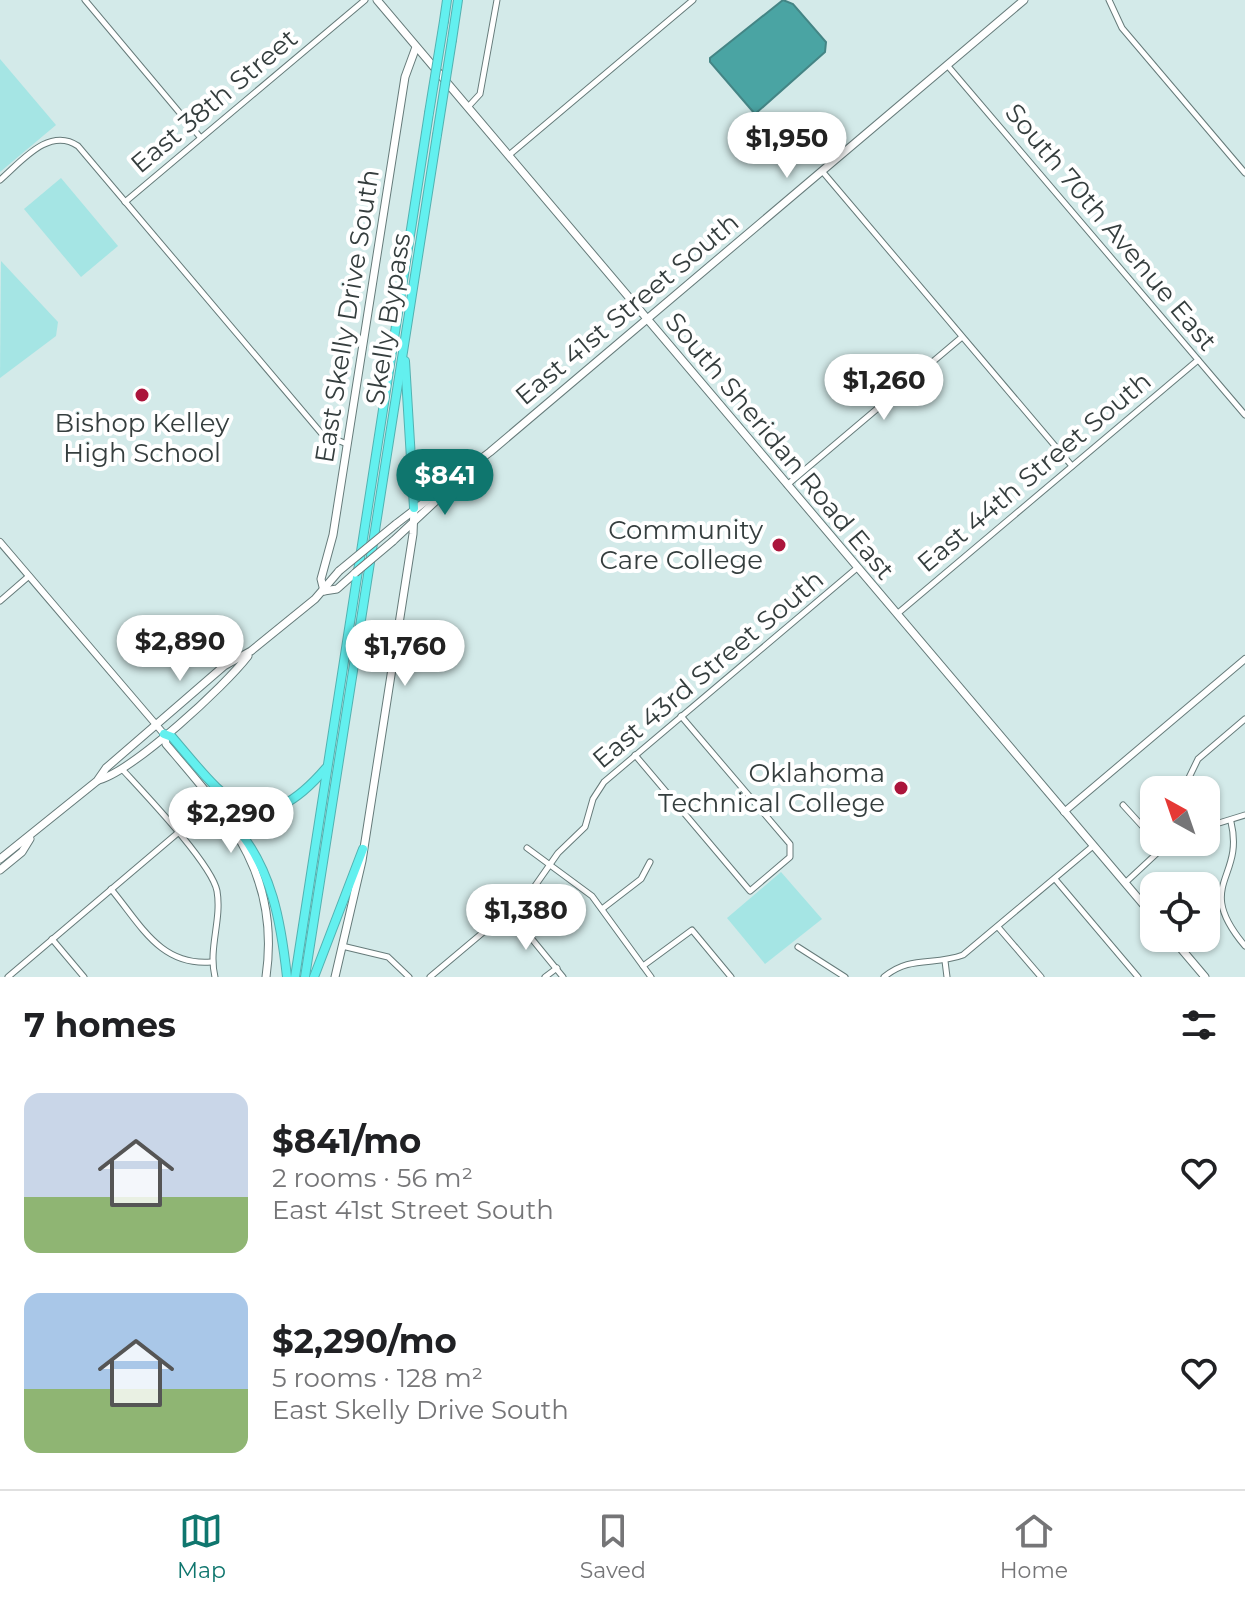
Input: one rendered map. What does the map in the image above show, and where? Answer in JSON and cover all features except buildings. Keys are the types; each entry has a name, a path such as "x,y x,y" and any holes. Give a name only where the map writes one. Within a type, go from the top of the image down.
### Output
{"highway":[{"name":"Skelly Bypass","path":"295,977 446,0"},
{"name":"Skelly Bypass","path":"305,977 458,0"},
{"path":"404,344 414,508"},
{"path":"412,482 419,488 435,492"},
{"path":"164,734 172,737 220,792 253,809 270,810 295,801 327,768"},
{"path":"235,826 257,859 272,892 281,928 287,977"},
{"path":"314,977 363,849"}],"main road":[{"name":"South Sheridan Road East","path":"377,0 1140,901"},
{"name":"East 41st Street South","path":"324,591 337,589 413,525 475,464 1024,0"},
{"name":"East Skelly Drive South","path":"324,591 321,579 333,535 405,77 416,47"},
{"name":"East 41st Street South","path":"0,859 32,837 97,781 156,724 224,666 251,651 324,591 339,571 414,508 475,464"},
{"path":"335,977 363,849 414,508"},
{"name":"East 41st Street South","path":"97,781 122,769 233,676 251,651"},
{"path":"164,734 166,744 235,826 264,903 268,940 266,977"},
{"name":"East 41st Street South","path":"0,870 22,852 32,837"},
{"path":"1184,952 1205,977"}],"street":[{"path":"85,0 200,137"},
{"name":"East 38th Street","path":"125,202 365,0"},
{"path":"467,108 480,94 497,0"},
{"path":"508,156 693,0"},
{"path":"1109,0 1122,28 1245,173"},
{"name":"South 70th Avenue East","path":"947,65 1245,415"},
{"path":"0,180 48,142 71,141 322,434 348,444"},
{"path":"822,171 1072,466"},
{"path":"787,485 962,337"},
{"name":"East 44th Street South","path":"897,615 1198,360"},
{"path":"0,542 164,734"},
{"name":"East 43rd Street South","path":"430,977 530,893 548,866 585,827 600,786 857,568"},
{"path":"0,601 29,576"},
{"path":"1064,812 1245,659"},
{"path":"635,755 750,891 790,857 790,844 681,716"},
{"path":"1190,776 1198,759 1245,719"},
{"path":"122,769 208,871 217,892 211,962 215,977"},
{"path":"1123,805 1140,824"},
{"path":"8,977 206,809"},
{"path":"1220,824 1245,815"},
{"path":"1231,822 1234,853 1220,905 1225,920 1245,946"},
{"path":"884,977 907,962 945,961 966,953 1093,846"},
{"path":"527,848 587,892 651,977"},
{"path":"1125,883 1155,856"},
{"path":"602,909 641,879 650,862"},
{"path":"1055,879 1138,977"},
{"path":"111,889 167,954 185,962 211,962"},
{"path":"509,911 563,977"},
{"path":"998,927 1041,977"},
{"path":"643,966 692,930 731,977"},
{"path":"52,939 84,977"},
{"path":"341,946 388,957 409,977"},
{"path":"798,947 845,977"},
{"path":"945,961 947,977"},
{"path":"545,977 557,968"}],"shaded area":[{"path":"783,0 793,4 826,42 825,52 755,114 710,62 710,58"},
{"path":"0,59 56,125 0,172"},
{"path":"61,178 118,246 81,277 24,209"},
{"path":"1,261 58,322 56,336 0,378"},
{"path":"781,872 822,919 765,964 727,918"}],"place":[{"name":"Bishop Kelley High School","path":"142,395"},
{"name":"Community Care College","path":"779,545"},
{"name":"Oklahoma Technical College","path":"901,788"}]}
